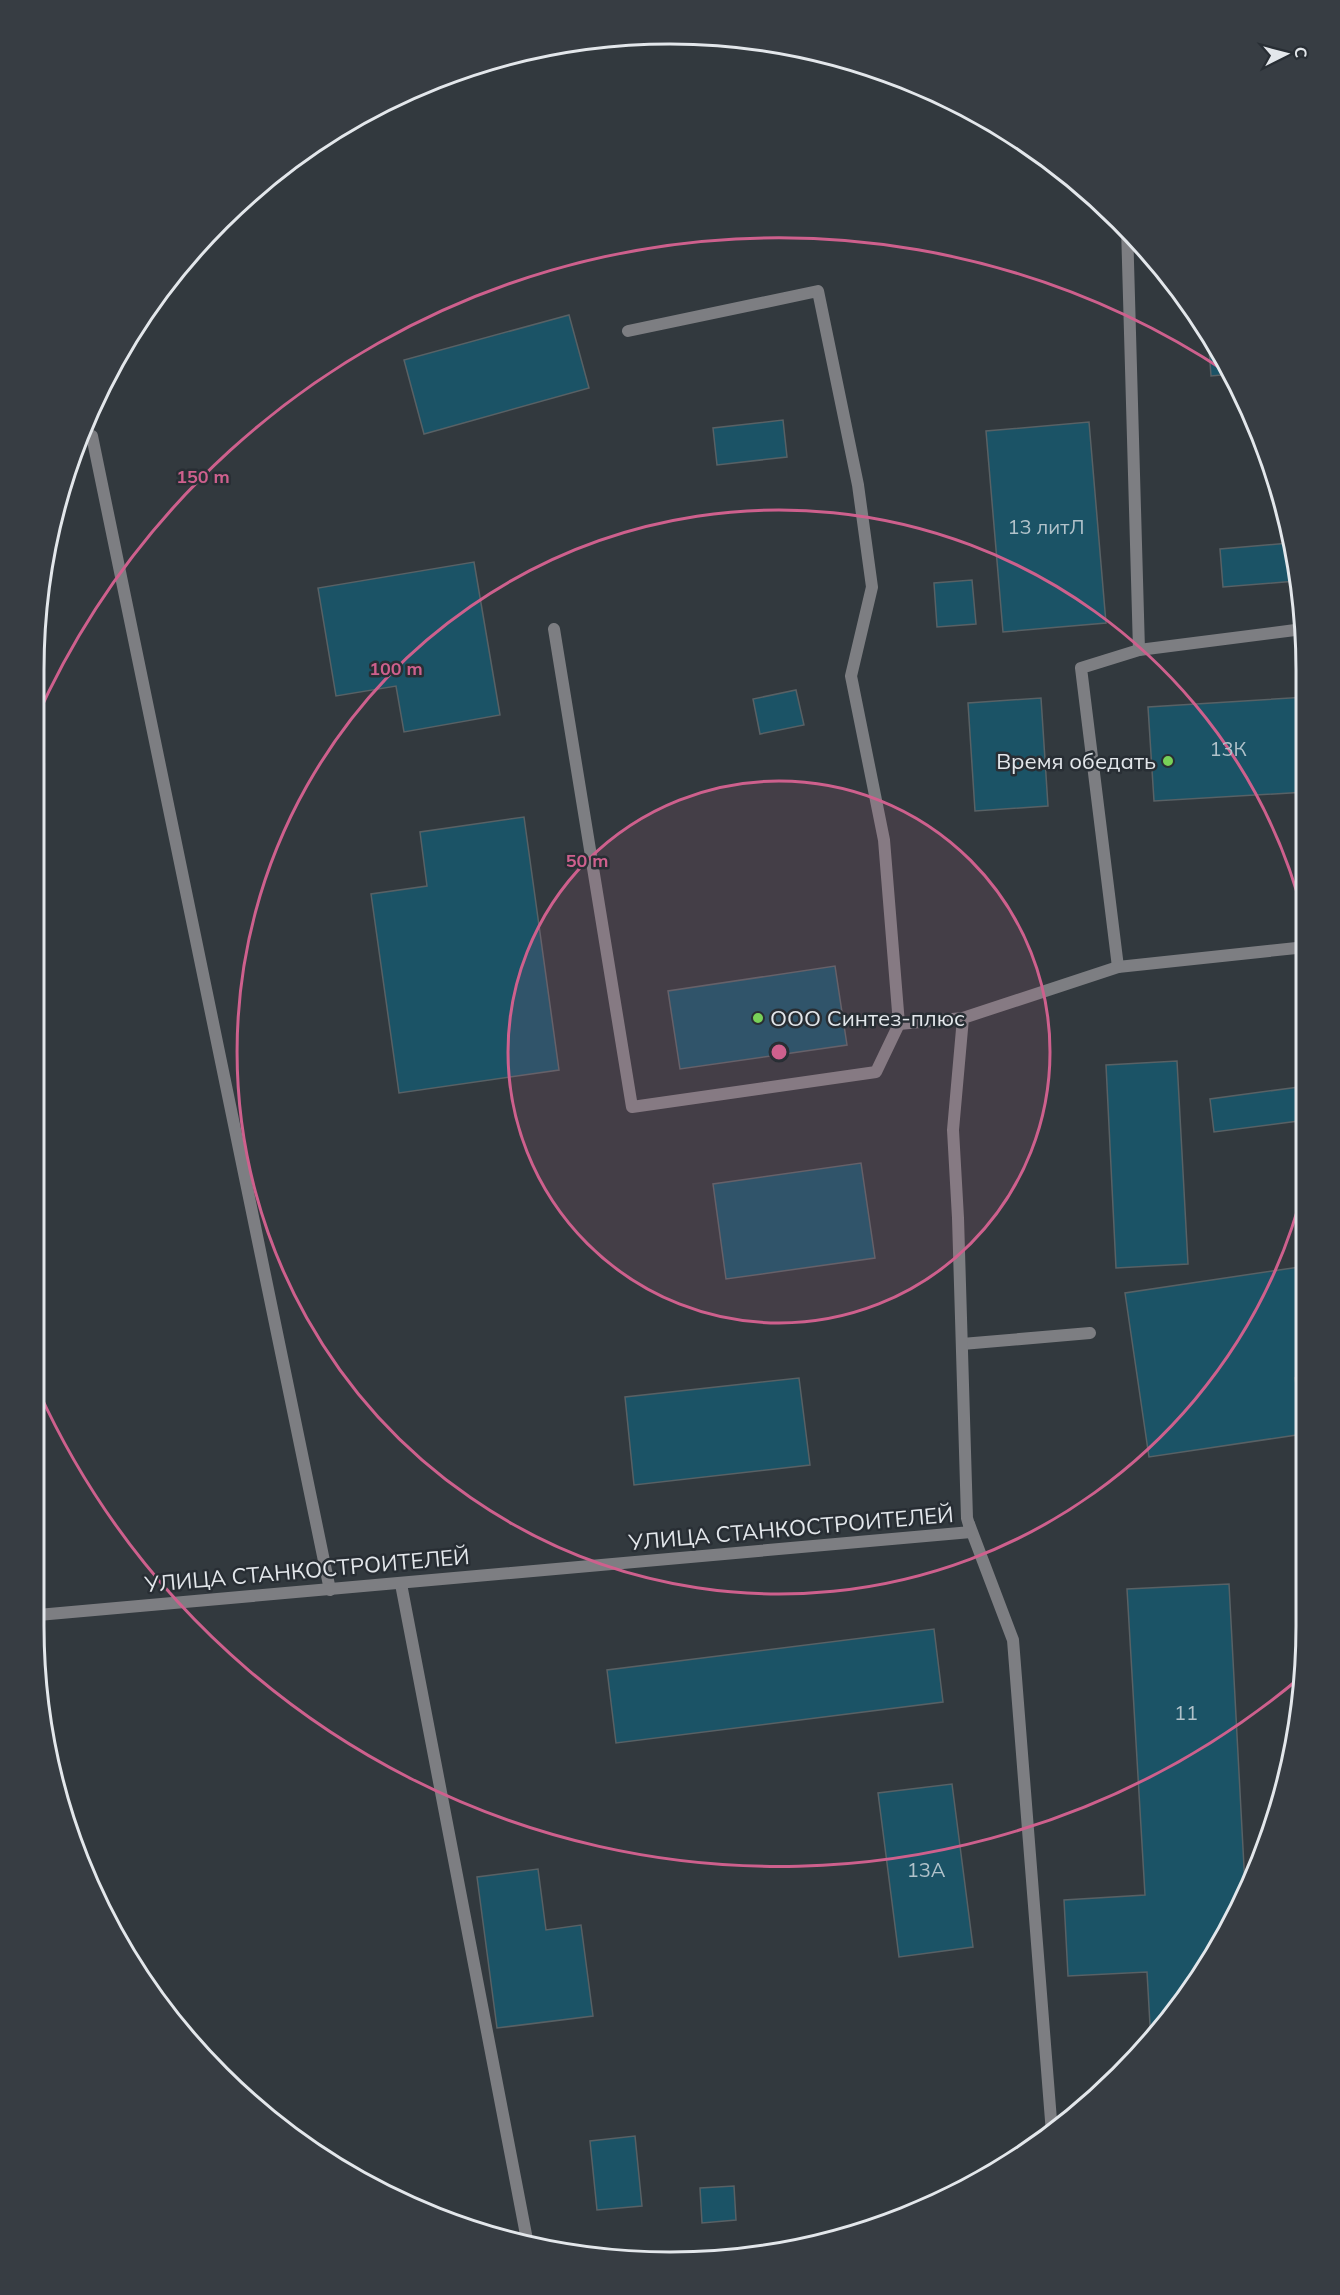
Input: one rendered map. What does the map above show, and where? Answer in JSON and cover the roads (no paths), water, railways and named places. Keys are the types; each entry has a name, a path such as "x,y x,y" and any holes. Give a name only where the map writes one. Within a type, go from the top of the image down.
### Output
{"lane":[{"path":"1126,241 1139,650"},
{"path":"554,629 632,1107 876,1072 899,1024 884,840 851,676 872,587 858,485 818,291 628,331"},
{"path":"89,437 93,436 330,1590"},
{"path":"1118,967 1081,668 1139,650 1295,630"},
{"path":"899,1024 963,1018 1118,967 1296,947"},
{"name":"УЛИЦА СТАНКОСТРОИТЕЛЕЙ","path":"44,1614 971,1532 966,1518 958,1218 952,1130 963,1018"},
{"path":"962,1344 1090,1333"},
{"path":"966,1518 1013,1640 1051,2122"},
{"path":"401,1584 526,2234"}],"place":[{"name":"Время обедать","path":"1168,761"},
{"name":"ООО Синтез-плюс","path":"758,1018"}]}
